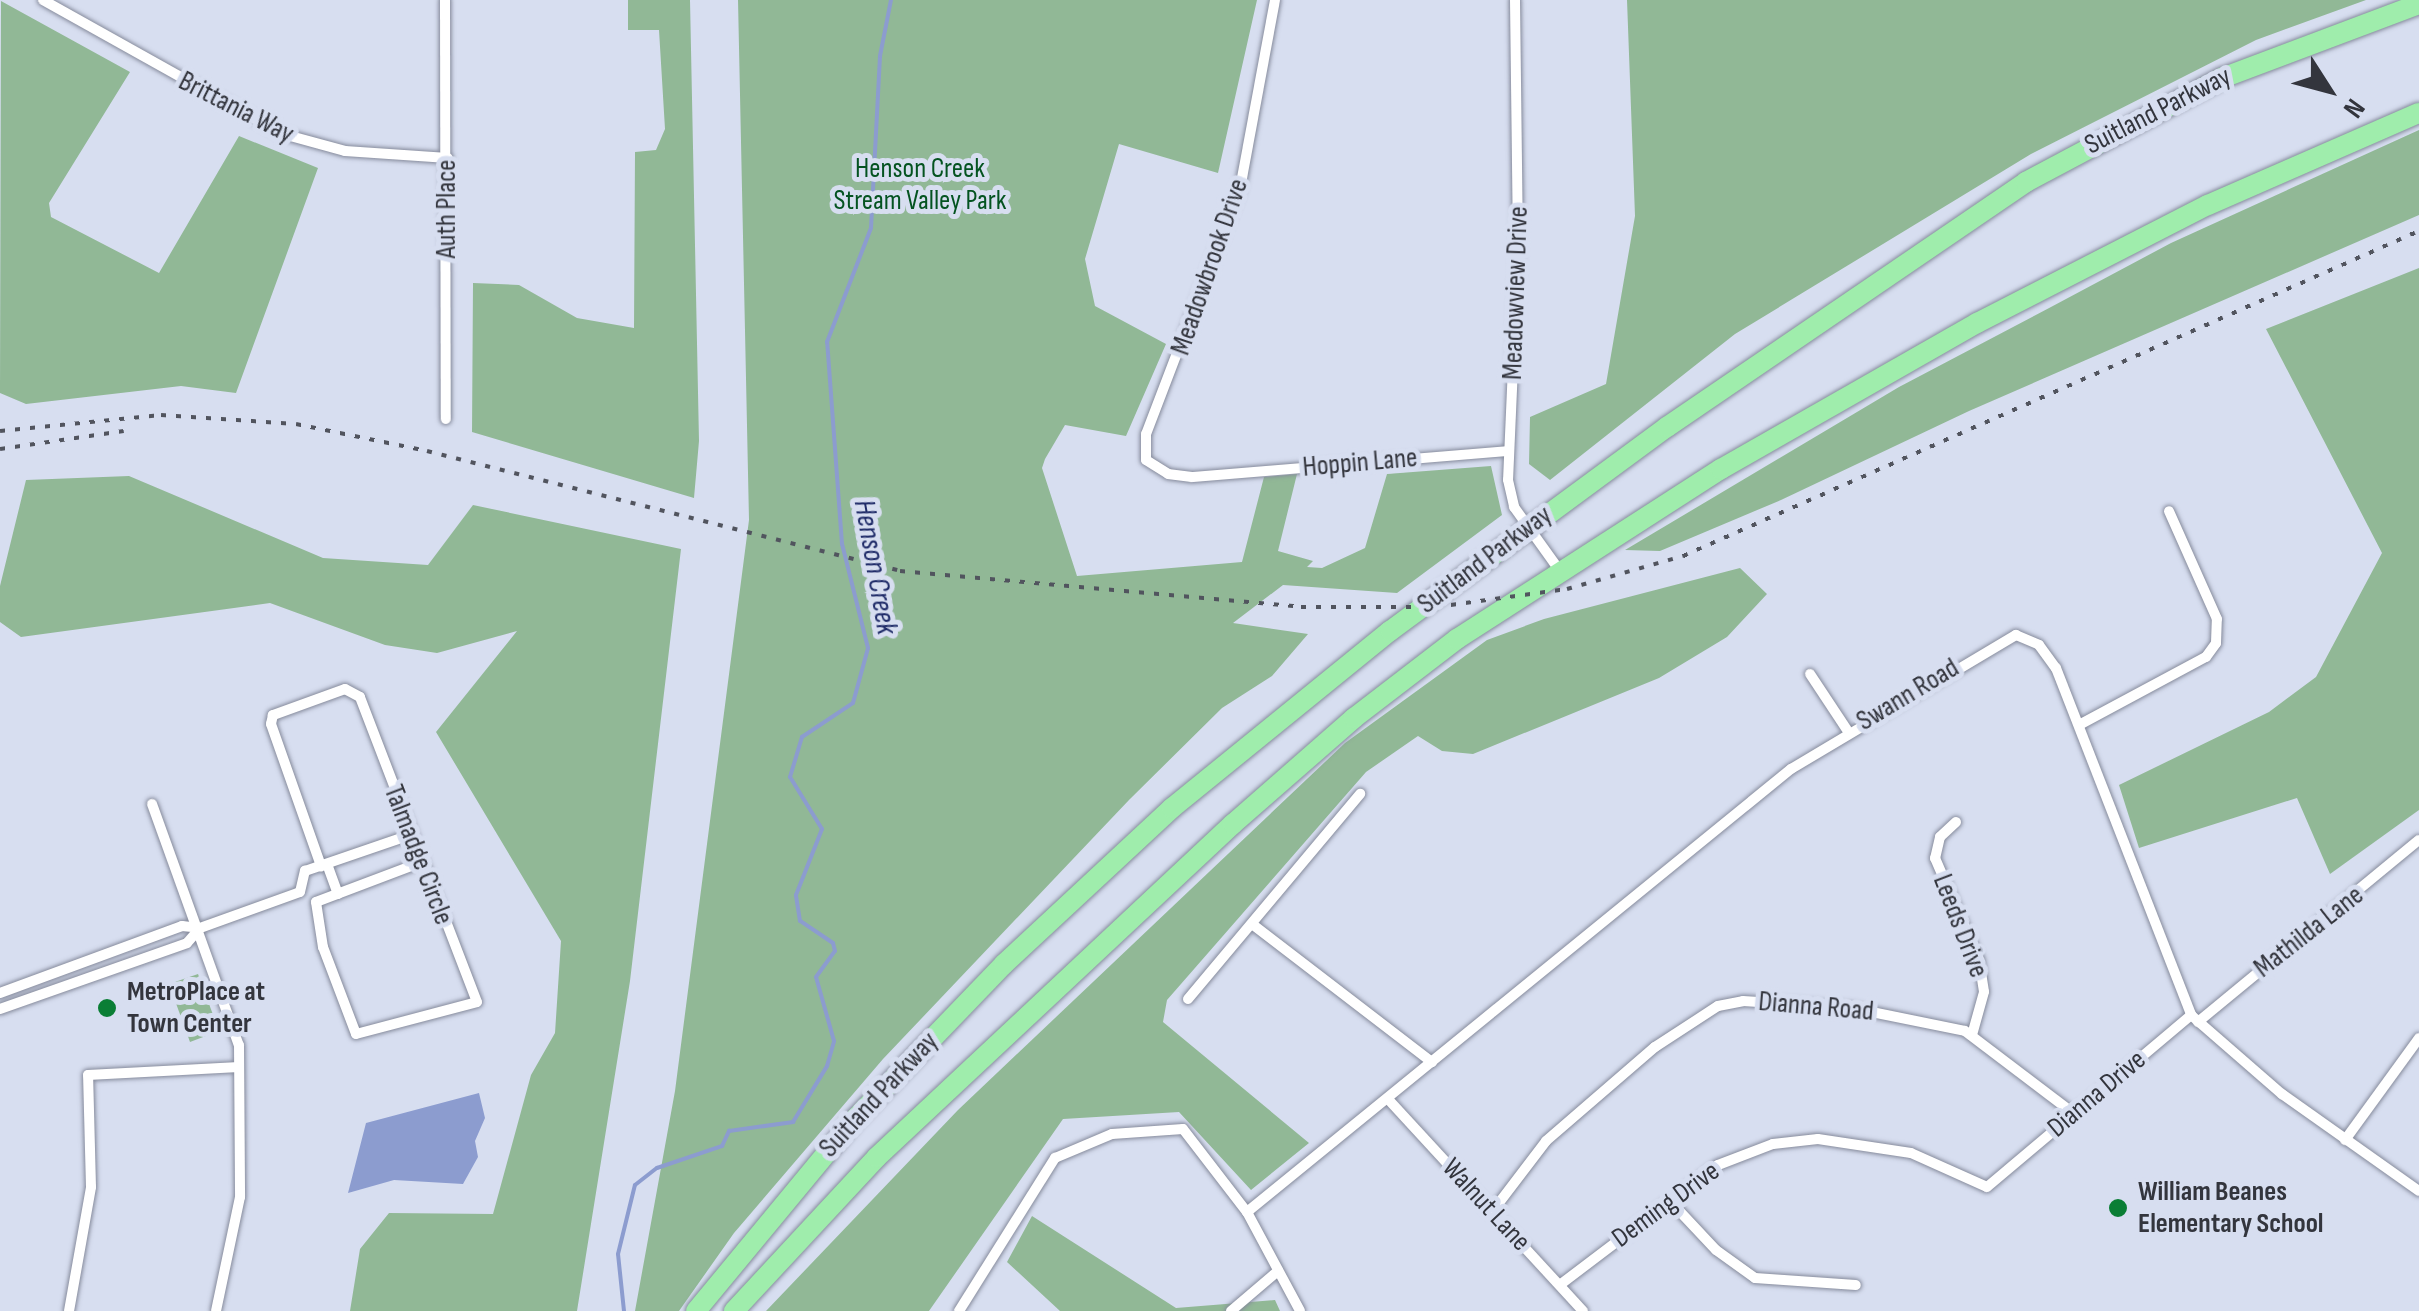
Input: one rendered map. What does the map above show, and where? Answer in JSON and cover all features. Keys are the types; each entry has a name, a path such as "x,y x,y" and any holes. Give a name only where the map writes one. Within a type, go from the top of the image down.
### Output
{"highway":[{"name":"Suitland Parkway","path":"696,1311 864,1108 1071,900 1280,717 1529,527 1802,332 2055,164 2222,78 2419,4"},
{"name":"Suitland Parkway","path":"734,1311 889,1145 1288,774 1416,669 1560,571 1735,461 1994,314 2208,204 2419,113"}],"street":[{"name":"Brittania Way","path":"43,0 282,134 344,151 448,158"},
{"name":"Auth Place","path":"445,0 446,419"},
{"name":"Meadowbrook Drive","path":"1211,476 1168,474 1146,460 1142,447 1240,188 1276,0"},
{"name":"Meadowview Drive","path":"1515,0 1519,189 1508,451 1511,499 1560,571"},
{"name":"Hoppin Lane","path":"1211,476 1508,451"},
{"path":"2079,725 2206,657 2216,642 2217,619 2169,511"},
{"name":"Swann Road","path":"1247,1212 1719,824 1847,730 2016,635 2050,655 2195,1018 2345,1140 2419,1191"},
{"path":"1810,674 1847,730"},
{"name":"Talmadge Circle","path":"316,902 323,947 356,1034 478,1002 420,863 360,697 345,689 273,714 271,724 324,865"},
{"path":"1188,998 1360,794"},
{"path":"152,804 239,1044 240,1196 216,1311"},
{"name":"Leeds Drive","path":"1956,822 1940,837 1935,858 1978,960 1984,992 1972,1035"},
{"path":"300,892 305,871 410,835"},
{"name":"Mathilda Lane","path":"2195,1018 2419,840"},
{"path":"300,892 316,902 420,863"},
{"path":"324,865 338,894"},
{"path":"0,992 182,926 200,928 300,892"},
{"path":"1252,924 1432,1062"},
{"path":"0,1010 188,943 200,928"},
{"path":"95,958 102,972"},
{"name":"Dianna Road","path":"1492,1212 1546,1141 1655,1047 1718,1006 1743,1001 1852,1008 1972,1035 2073,1114"},
{"name":"Dianna Drive","path":"2004,1173 2195,1018"},
{"path":"2345,1140 2419,1038"},
{"path":"69,1311 91,1186 88,1075 240,1068"},
{"name":"Walnut Lane","path":"1388,1099 1583,1311"},
{"path":"959,1311 1039,1176 1055,1158 1088,1140 1183,1129 1247,1212 1300,1311"},
{"name":"Deming Drive","path":"1562,1284 1670,1201 1742,1152 1796,1140 1927,1156 1983,1188 2004,1173"},
{"path":"1670,1201 1716,1250 1755,1278 1856,1284"},
{"path":"1231,1311 1278,1272"}],"green space":[{"path":"628,0 690,0 699,441 694,498 472,432 473,283 519,285 577,318 634,328 635,152 656,150 665,129 659,30 628,30"},
{"name":"Henson Creek Stream Valley Park","path":"738,0 1257,0 1218,173 1119,144 1085,259 1095,306 1166,344 1126,436 1065,425 1045,459 1042,468 1077,576 1242,562 1264,477 1297,474 1278,551 1313,561 1307,567 1322,568 1365,548 1387,474 1491,466 1502,515 1397,593 1283,585 1233,623 1308,634 1272,676 1222,708 1129,800 883,1059 734,1233 679,1311 635,1311 675,1091 749,520"},
{"path":"1627,0 2366,0 2256,40 2031,154 1735,334 1550,480 1529,464 1530,417 1606,384 1635,216"},
{"path":"1,1 130,72 49,203 51,217 159,273 239,136 318,168 236,393 181,386 26,404 0,393"},
{"path":"2419,130 2419,215 1969,411 1781,500 1660,551 1625,550 1899,387 2171,243"},
{"path":"2419,268 2419,810 2330,874 2297,798 2139,848 2119,785 2269,712 2316,677 2382,553 2266,329"},
{"path":"129,476 323,558 428,565 473,505 681,549 630,981 577,1311 350,1311 360,1249 389,1213 493,1214 531,1075 555,1033 561,941 436,732 517,631 437,653 385,645 270,603 21,637 0,622 0,586 26,480"},
{"path":"1740,568 1767,594 1727,637 1659,678 1473,754 1442,751 1418,736 1366,772 1167,1000 1163,1022 1309,1143 1251,1190 1179,1112 1063,1119 929,1311 766,1311 958,1110 1345,743 1487,640 1544,619"},
{"path":"198,974 219,1031 190,1042 169,984"},
{"path":"1032,1216 1176,1308 1275,1300 1280,1311 1060,1311 1007,1262"}],"water":[{"path":"479,1093 485,1118 475,1141 478,1157 463,1184 394,1180 348,1193 366,1123"}],"waterway":[{"name":"Henson Creek","path":"624,1311 618,1254 635,1185 657,1168 722,1146 729,1131 793,1122 827,1066 834,1041 816,977 835,951 833,943 800,921 796,895 822,829 790,777 802,737 853,703 868,648 842,544 827,342 871,228 880,56 891,0"}],"railway":[{"path":"0,431 161,415 296,424 427,451 900,571 1301,607 1436,607 1567,589 1683,556 2419,231"},
{"path":"0,449 124,431"}],"place":[{"name":"MetroPlace at Town Center","path":"107,1008"},
{"name":"William Beanes Elementary School","path":"2118,1208"}]}
